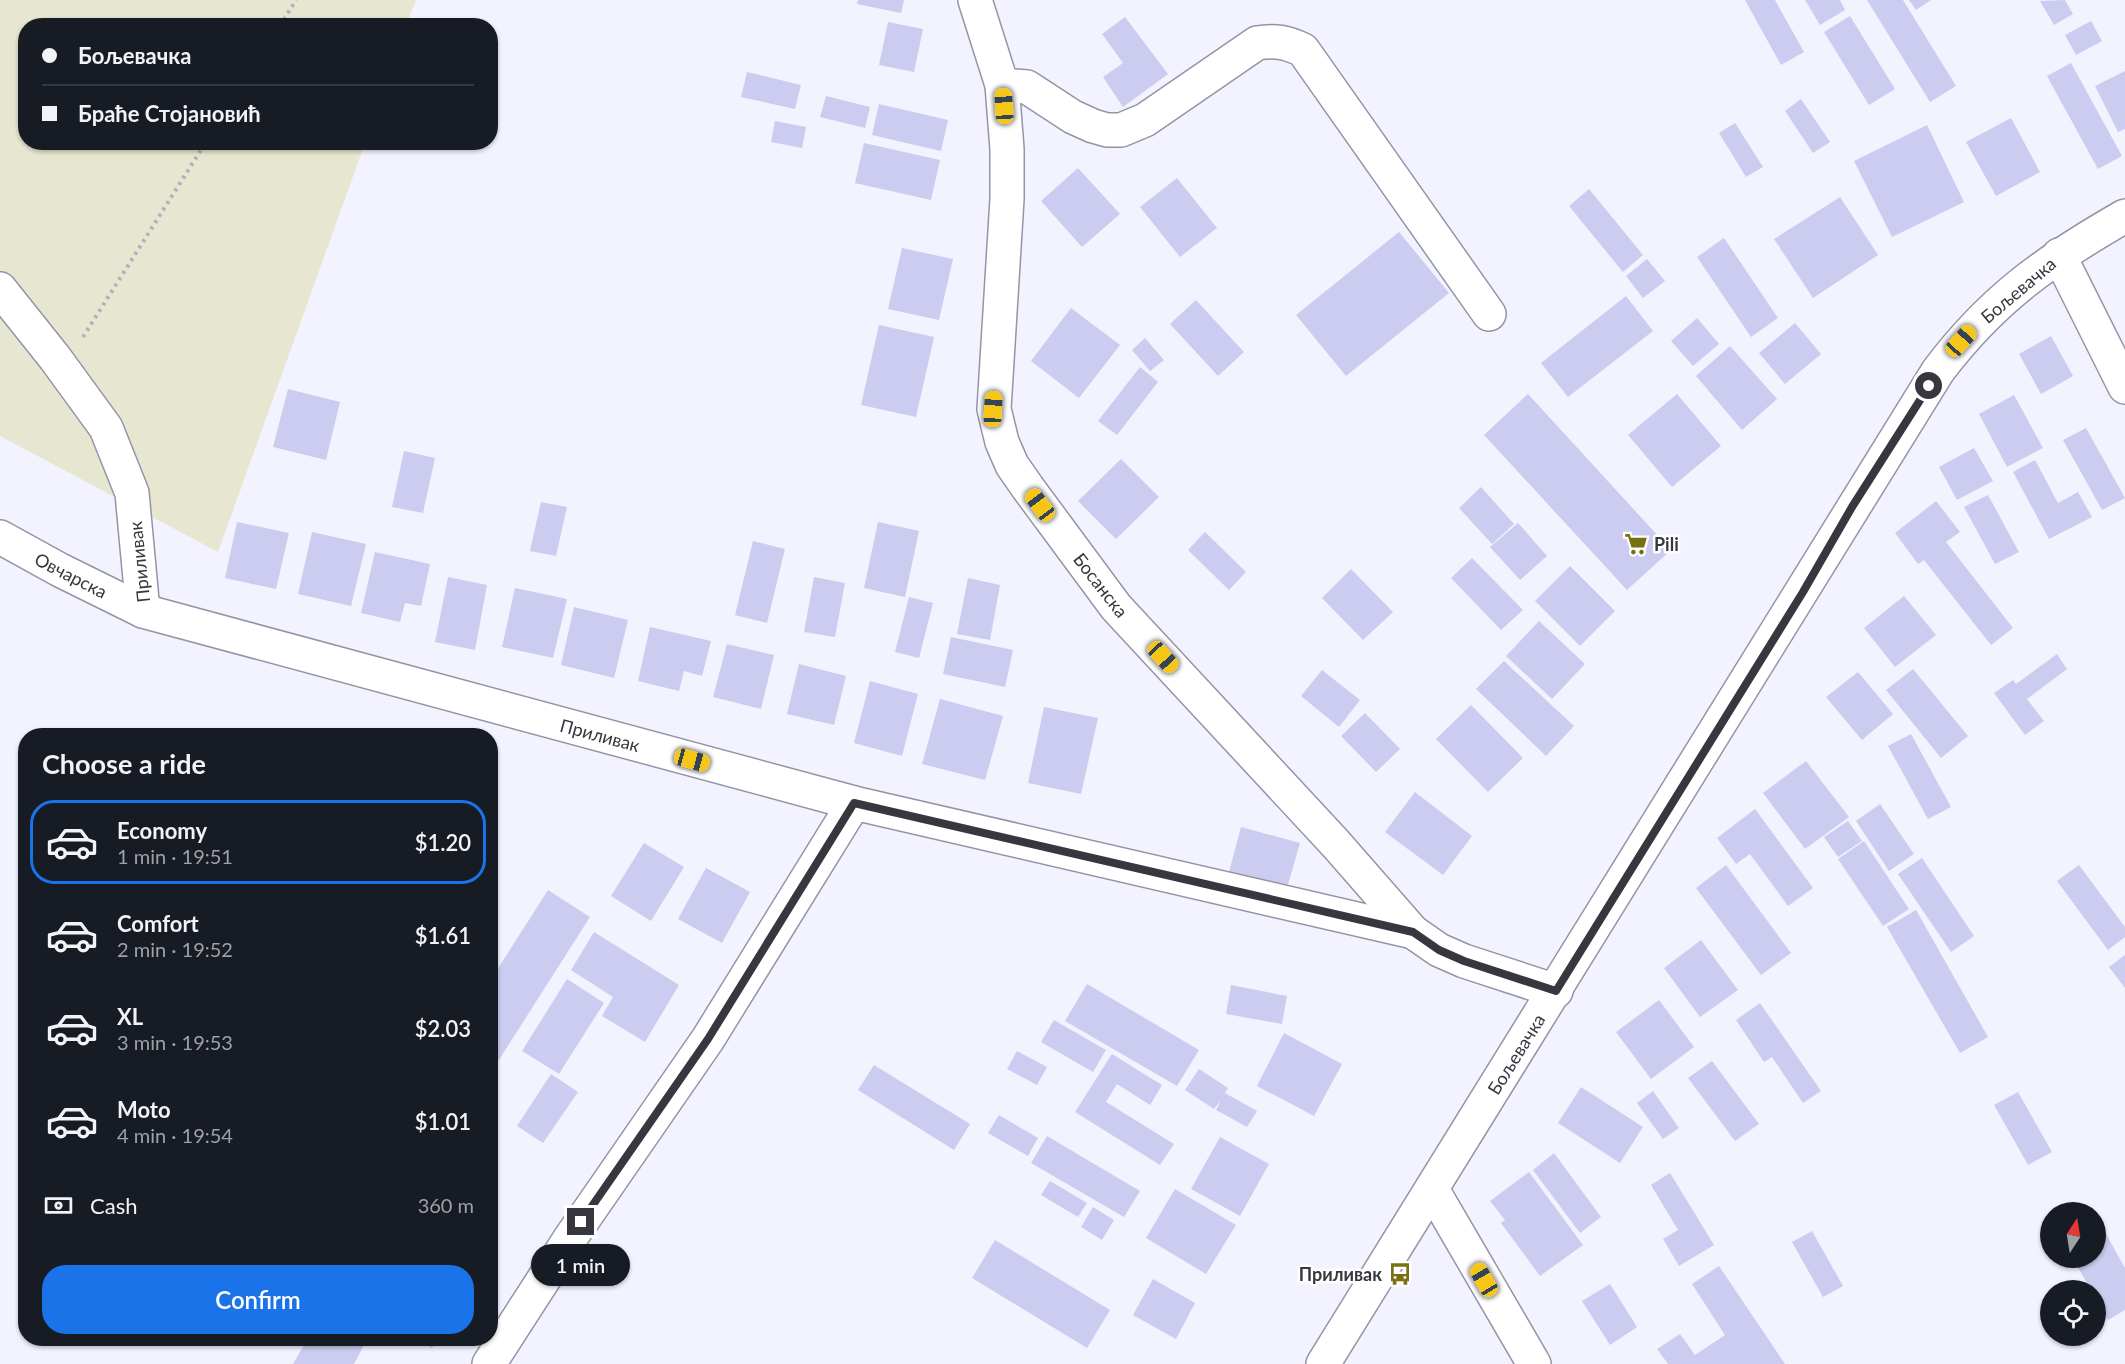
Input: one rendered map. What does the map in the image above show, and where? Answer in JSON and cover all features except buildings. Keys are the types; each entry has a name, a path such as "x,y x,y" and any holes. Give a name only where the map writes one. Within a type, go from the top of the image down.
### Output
{"street":[{"name":"Босанска","path":"975,0 1002,85 1007,149 1007,199 993,409 1002,442 1012,465 1116,607 1336,844 1413,932 1439,950 1464,961 1556,991"},
{"path":"1002,85 1027,87 1073,117 1107,130 1121,130 1145,120 1257,43 1274,40 1303,50 1489,314"},
{"name":"Бољевачка","path":"1323,1364 1938,371 1961,341 2020,284 2059,255 2125,216"},
{"path":"2059,255 2125,387"},
{"name":"Приливак","path":"0,289 106,428 132,493 143,611 854,803 1413,932"},
{"name":"Овчарска","path":"0,537 143,611"},
{"path":"489,1364 569,1240 708,1039 854,803"},
{"path":"1432,1189 1534,1364"}],"path":[{"path":"285,18 296,0"},
{"path":"62,369 201,150"}],"green space":[{"path":"0,0 416,0 409,18 18,18 18,150 362,150 218,552 0,436"}],"place":[{"name":"Pili","path":"1636,544"},
{"name":"Приливак","path":"1400,1274"}],"route":[{"path":"581,1222 708,1039 854,803 1413,932 1439,950 1464,961 1556,991 1803,592 1852,507 1929,386"}]}
